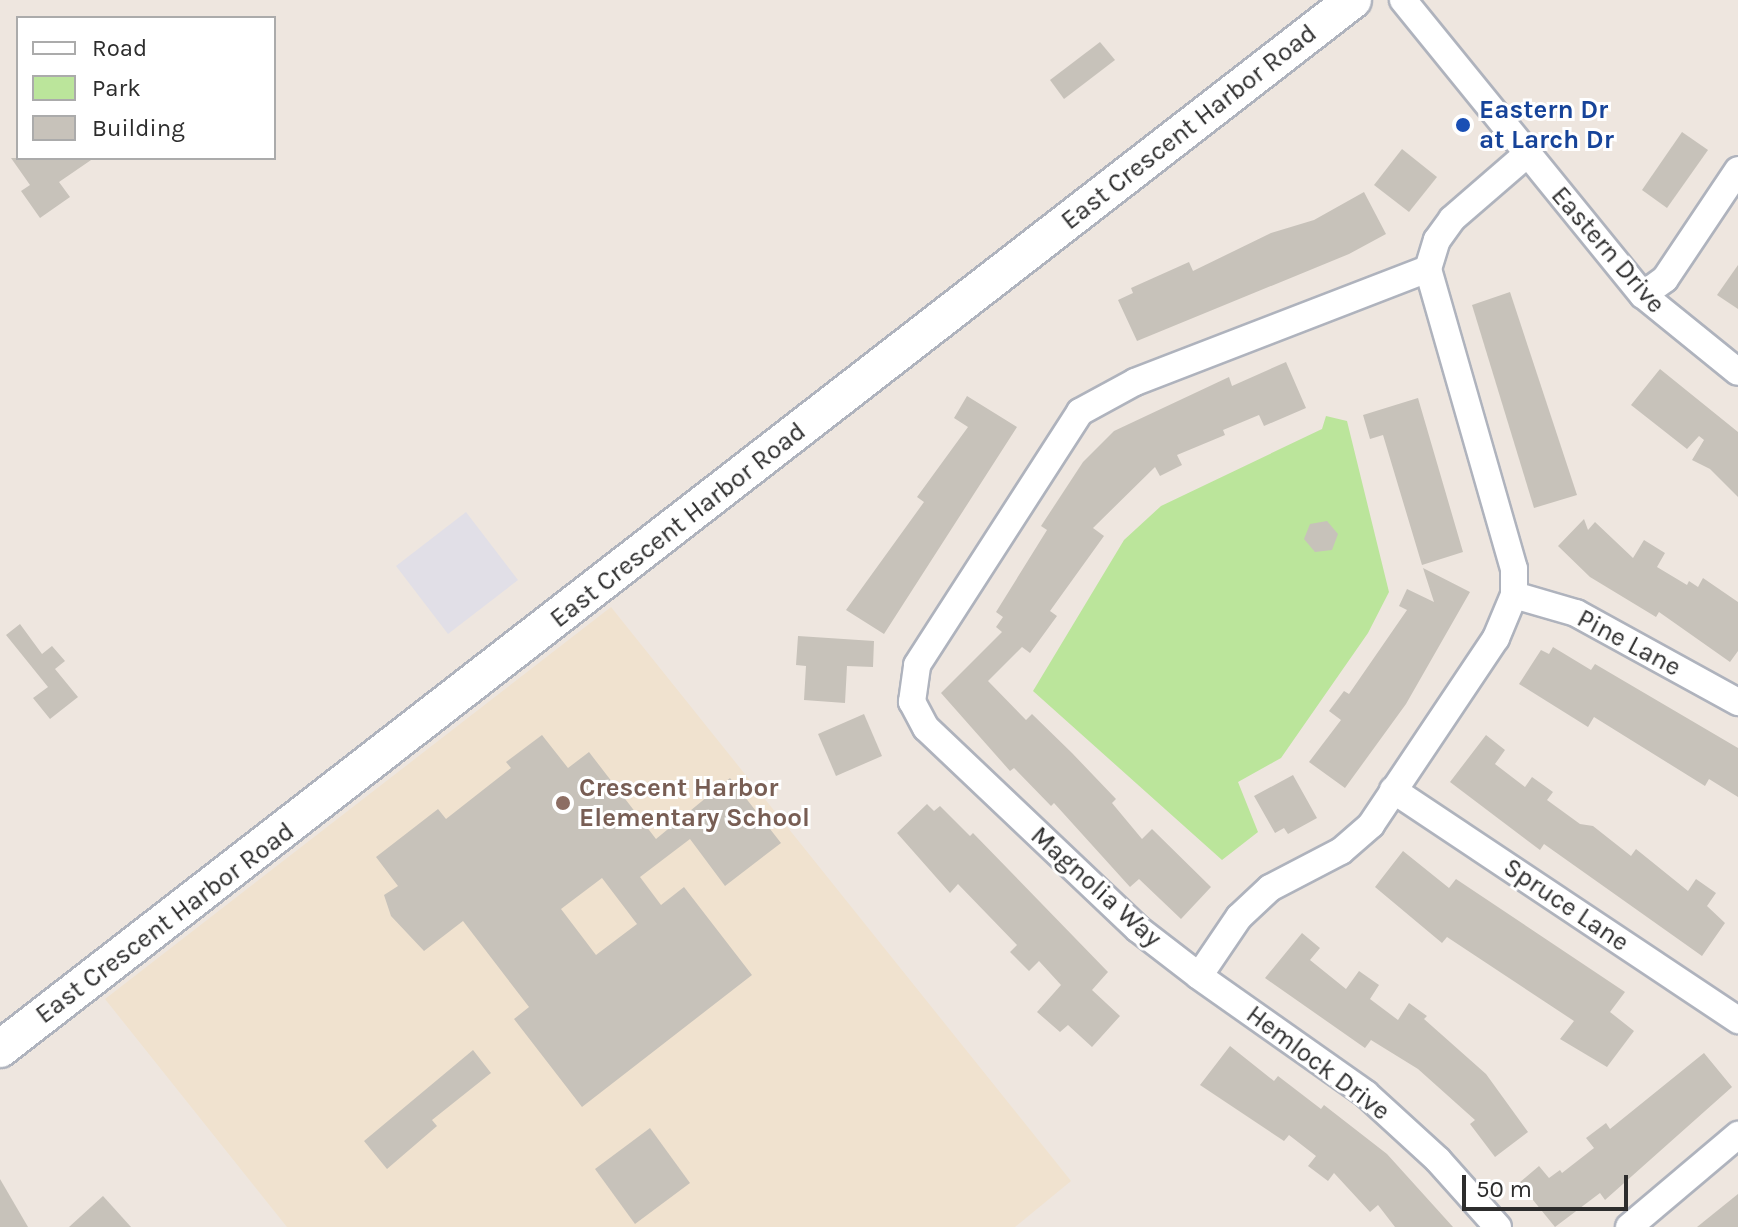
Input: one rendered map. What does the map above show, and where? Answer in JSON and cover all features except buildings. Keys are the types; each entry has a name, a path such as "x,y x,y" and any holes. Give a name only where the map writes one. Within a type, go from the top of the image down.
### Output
{"street":[{"name":"East Crescent Harbor Road","path":"0,1049 1353,0"},
{"name":"Eastern Drive","path":"1403,0 1526,155 1643,295 1738,372"},
{"path":"1199,976 1239,917 1270,888 1341,851 1371,825 1496,638 1514,595 1514,569 1428,269 1437,240 1452,219 1526,155"},
{"path":"1643,295 1665,279 1738,170"},
{"name":"Magnolia Way","path":"1199,976 1138,929 926,728 912,702 917,665 1080,412 1135,382 1428,269"},
{"name":"Pine Lane","path":"1514,595 1576,613 1738,702"},
{"name":"Spruce Lane","path":"1393,790 1738,1020"},
{"name":"Hemlock Drive","path":"1199,976 1366,1094 1438,1160 1498,1227"},
{"path":"1629,1227 1738,1135"}],"shaded area":[{"path":"466,512 518,580 448,634 396,566"},
{"name":"Crescent Harbor Elementary School","path":"611,607 1071,1181 1015,1227 287,1227 105,999"}],"green space":[{"path":"1326,416 1347,421 1389,592 1368,633 1281,758 1238,782 1258,832 1222,860 1033,691 1124,540 1161,506 1322,429"}],"place":[{"name":"Eastern Dr at Larch Dr","path":"1463,125"},
{"name":"Crescent Harbor Elementary School","path":"563,803"}]}
